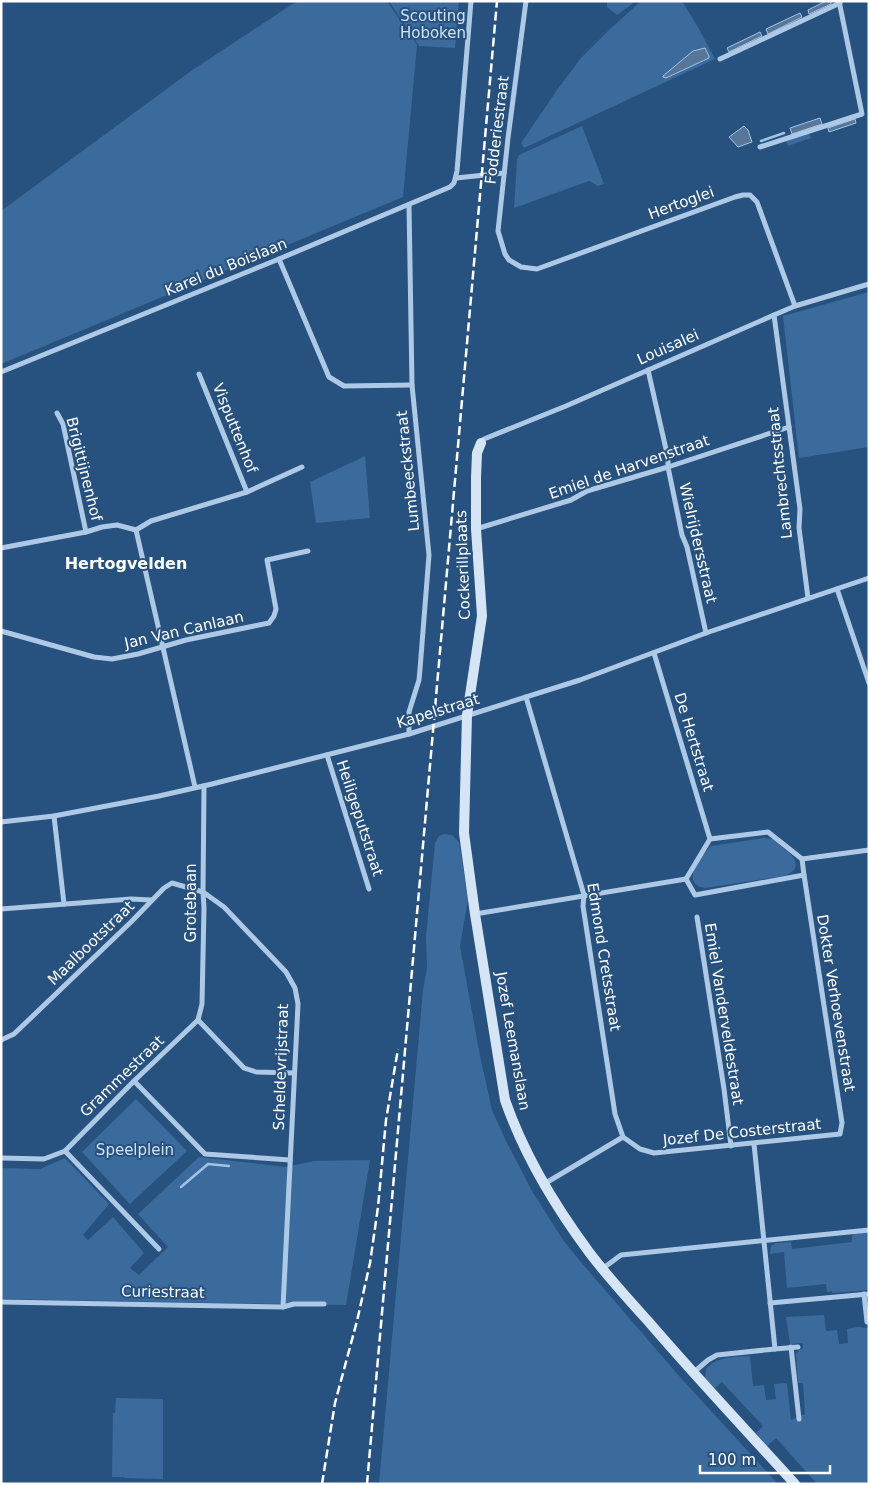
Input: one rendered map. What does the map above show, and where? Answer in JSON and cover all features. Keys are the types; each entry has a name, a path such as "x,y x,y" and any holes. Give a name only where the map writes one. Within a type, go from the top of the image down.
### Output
{"street":[{"path":"471,1 456,178 504,172"},
{"name":"Fodderiestraat","path":"509,260 505,254 498,231 526,1"},
{"path":"720,59 839,2 862,114 760,147"},
{"name":"Karel du Boislaan","path":"1,372 450,187 456,178"},
{"name":"Hertoglei","path":"509,260 521,267 537,269 735,197 750,195 757,202 795,306"},
{"name":"Lumbeeckstraat","path":"409,204 412,385 429,555 420,669 409,712 409,734"},
{"path":"279,259 329,378 344,386 412,385"},
{"name":"Louisalei","path":"480,443 484,439 566,406 795,306 869,284"},
{"name":"Lambrechtsstraat","path":"774,315 800,509 799,528 808,598"},
{"name":"Wielrijdersstraat","path":"648,370 668,458 668,467 682,535 687,547 706,634"},
{"name":"Visputtenhof","path":"199,374 247,492"},
{"name":"Brigittijnenhof","path":"57,413 63,424 86,532"},
{"name":"Emiel de Harvenstraat","path":"476,529 571,500 587,491 668,467 789,427"},
{"name":"Cockerillplaats","path":"467,715 482,616 476,529 477,453 480,443"},
{"path":"1,548 86,532 102,527 118,525 136,530 151,521 247,492 302,467"},
{"path":"136,530 195,787"},
{"name":"Jan Van Canlaan","path":"1,631 94,657 112,659 186,640 269,623 276,609 267,560 308,551"},
{"name":"Kapelstraat","path":"1,822 54,816 204,786 409,734 580,680 869,578"},
{"path":"837,588 869,683"},
{"name":"De Hertstraat","path":"654,653 710,839"},
{"name":"Edmond Cretsstraat","path":"526,697 584,895 583,906 615,1114 622,1137"},
{"name":"Jozef Leemanslaan","path":"467,715 464,833 505,1100 513,1124 544,1184 566,1220 602,1269 693,1373 796,1484"},
{"name":"Heiligeputstraat","path":"327,754 370,889"},
{"name":"Grotebaan","path":"198,1020 202,1004 204,786"},
{"path":"54,816 64,904"},
{"path":"686,879 710,839 768,832 802,860 869,850"},
{"name":"Dokter Verhoevenstraat","path":"802,860 842,1123 840,1134"},
{"path":"686,879 695,894 804,875"},
{"path":"476,914 686,879"},
{"name":"Maalbootstraat","path":"1,1040 14,1034 132,922 164,888 172,883 203,892"},
{"name":"Scheldevrijstraat","path":"203,892 224,908 278,962 296,988 298,1004 283,1306"},
{"path":"1,908 131,899 152,900"},
{"name":"Emiel Vanderveldestraat","path":"696,917 731,1146"},
{"path":"198,1020 244,1068 256,1072 294,1073"},
{"name":"Grammestraat","path":"65,1151 198,1020"},
{"path":"134,1081 205,1154 290,1160"},
{"name":"Jozef De Costerstraat","path":"622,1137 640,1149 654,1153 840,1134"},
{"path":"544,1184 622,1137"},
{"path":"754,1144 775,1349"},
{"path":"1,1158 44,1159 65,1151 159,1249"},
{"path":"602,1269 621,1255 869,1230"},
{"path":"770,1304 866,1294 866,1322"},
{"name":"Curiestraat","path":"1,1302 283,1306 324,1304"},
{"path":"791,1347 799,1419"},
{"path":"693,1373 717,1355 798,1347"}],"green space":[{"path":"297,1 387,1 417,45 403,197 1,364 1,211 191,71"},
{"name":"Scouting Hoboken","path":"389,1 459,1 455,48 419,46"},
{"path":"607,1 636,1 617,15 607,7"},
{"path":"641,1 682,1 715,59 524,148 521,143 581,58"},
{"path":"582,126 604,184 598,186 589,181 514,208 517,160 519,155"},
{"path":"809,133 811,138 788,146 786,141"},
{"path":"869,292 869,447 799,458 783,316"},
{"path":"365,456 370,518 316,523 310,482"},
{"path":"445,834 452,835 459,842 468,899 460,946 492,1110 506,1141 532,1191 563,1240 680,1377 778,1484 379,1484 423,990 427,968 426,937 435,843 439,836"},
{"path":"764,838 775,840 793,858 796,866 790,873 784,876 705,888 697,885 694,881 694,869 711,846"},
{"name":"Speelplein","path":"136,1099 187,1151 130,1204 82,1152"},
{"path":"199,1157 286,1167 314,1161 370,1160 346,1305 1,1299 1,1168 40,1169 65,1158 109,1204 83,1235 88,1240 113,1217 144,1253 130,1268 139,1275 168,1247 138,1214"},
{"path":"869,1232 869,1290 832,1293 832,1291 827,1292 826,1284 787,1288 784,1252 770,1254 771,1246 776,1243 791,1242 792,1249 852,1242 854,1234"},
{"path":"824,1315 826,1331 837,1330 839,1344 848,1343 847,1329 869,1328 869,1484 817,1484 776,1438 767,1446 756,1433 763,1426 722,1382 715,1388 705,1379 706,1369 715,1362 726,1358 750,1356 753,1386 764,1385 766,1400 776,1399 774,1384 785,1383 787,1384 791,1420 805,1414 803,1383 798,1383 796,1354 803,1348 803,1343 790,1344 786,1317"},
{"path":"116,1398 163,1399 163,1479 112,1477 113,1413 115,1413"}],"shaded area":[{"path":"826,1 831,1 831,4 809,14 808,10"},
{"path":"800,13 802,17 768,34 766,29"},
{"path":"760,32 762,36 729,52 727,48"},
{"path":"705,48 709,58 666,78 663,77 693,51"},
{"path":"820,118 822,124 792,134 790,128"},
{"path":"855,119 856,123 829,132 828,128"},
{"path":"744,126 748,130 752,142 738,147 729,137"}],"waterway":[{"path":"761,141 784,133"},
{"path":"181,1187 208,1164 229,1166"}],"railway":[{"path":"367,1484 497,1"},
{"path":"322,1484 335,1403 370,1263 378,1207 386,1120 398,1049"}],"district":[{"name":"Hertogvelden","path":"126,563"}]}
